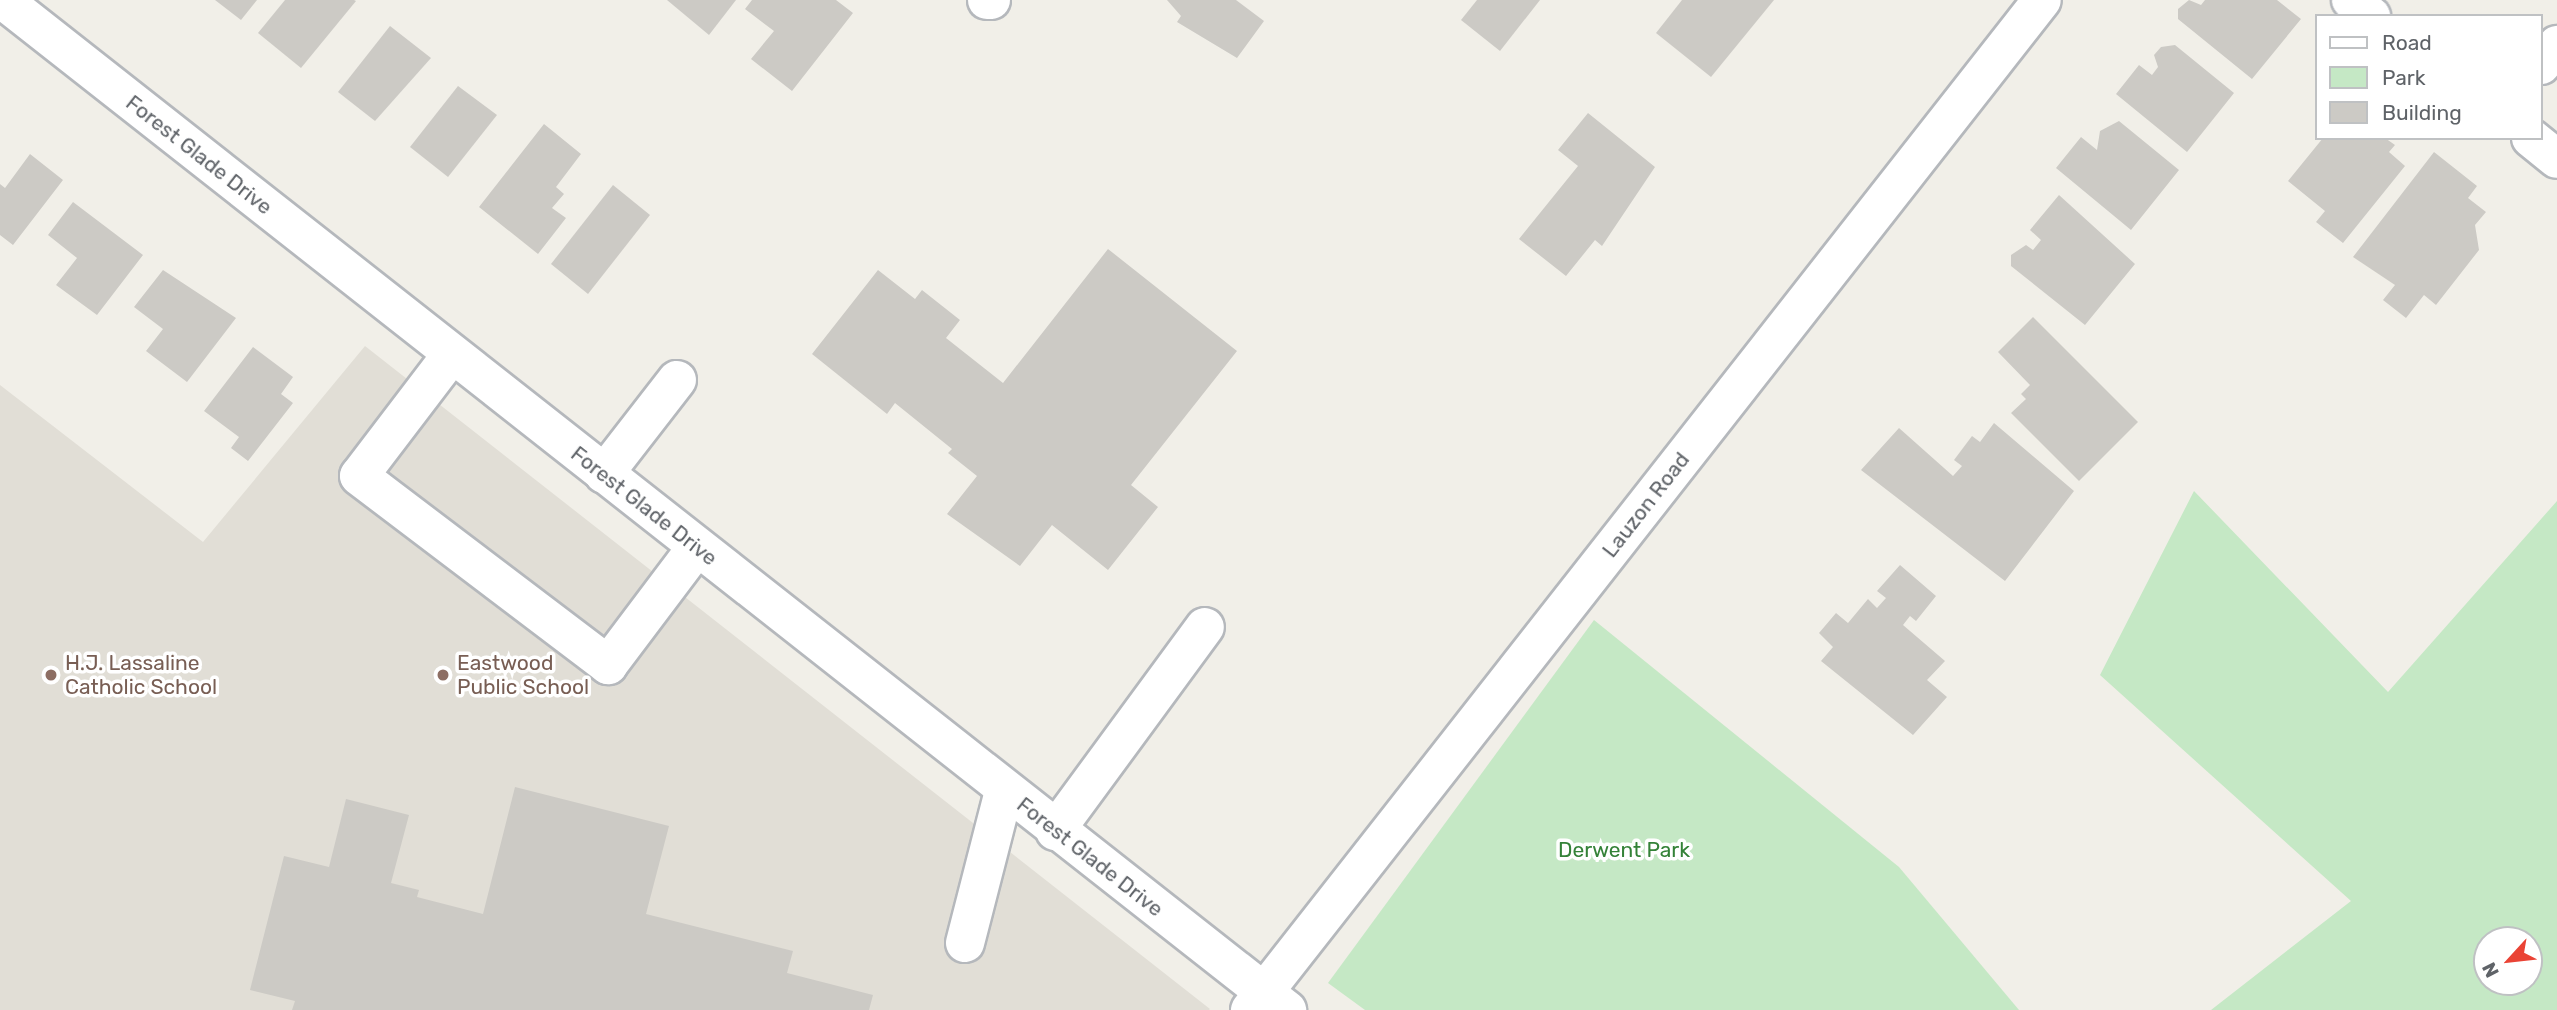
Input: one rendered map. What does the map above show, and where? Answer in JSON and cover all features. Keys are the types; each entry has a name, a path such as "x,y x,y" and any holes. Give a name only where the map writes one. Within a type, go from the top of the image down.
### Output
{"street":[{"name":"Forest Glade Drive","path":"3,0 1004,790 1267,1004"},
{"name":"Lauzon Road","path":"1267,1004 2042,0"},
{"path":"2351,0 2368,14"},
{"path":"2543,62 2557,45"},
{"path":"2533,140 2557,159"},
{"path":"452,354 359,476 608,665 697,547"},
{"path":"604,474 677,380"},
{"path":"1055,831 1205,627"},
{"path":"965,943 1004,790"}],"shaded area":[{"name":"Eastwood Public School","path":"365,346 1210,1009 0,1010 0,385 203,542"}],"green space":[{"path":"2194,491 2388,692 2557,501 2557,1010 2211,1010 2351,901 2100,675"},
{"name":"Derwent Park","path":"1594,620 1899,867 2019,1010 1365,1010 1328,983"}],"building":[{"path":"215,0 257,0 241,20"},
{"path":"285,0 356,1 301,68 258,33"},
{"path":"667,0 736,0 709,35"},
{"path":"752,0 836,0 853,13 792,91 751,59 774,31 745,9"},
{"path":"1167,0 1236,0 1264,21 1237,58 1177,22 1181,16"},
{"path":"1477,0 1540,0 1500,51 1461,20"},
{"path":"1682,0 1774,0 1711,77 1656,33"},
{"path":"2189,0 2201,5 2205,0 2277,0 2301,19 2252,79 2178,19 2178,9"},
{"path":"390,26 431,58 375,121 338,92"},
{"path":"2175,45 2234,93 2187,152 2116,94 2139,65 2152,75 2158,67 2154,55 2161,47"},
{"path":"458,86 497,115 448,177 410,147"},
{"path":"1588,113 1655,167 1602,246 1595,240 1566,276 1519,239 1578,166 1558,150"},
{"path":"2119,121 2179,170 2131,230 2056,168 2081,137 2097,150 2100,131"},
{"path":"544,124 581,154 556,187 564,194 552,208 566,218 538,254 479,207"},
{"path":"2321,140 2388,140 2395,145 2389,152 2405,166 2343,243 2316,222 2325,211 2288,181"},
{"path":"2434,152 2477,186 2468,198 2486,212 2475,225 2479,250 2436,305 2424,295 2406,318 2383,300 2395,285 2353,257"},
{"path":"30,154 63,180 13,245 0,235 0,184 5,188"},
{"path":"613,185 650,215 588,294 551,264"},
{"path":"2059,195 2135,264 2085,325 2011,266 2011,255 2026,245 2033,250 2041,240 2030,230"},
{"path":"73,202 143,255 97,315 56,285 77,258 48,235"},
{"path":"1108,249 1237,351 1131,485 1158,507 1108,570 1052,525 1020,566 947,514 977,476 948,453 952,449 895,403 887,414 812,354 878,270 915,299 922,290 960,320 946,338 1003,383"},
{"path":"163,270 236,318 187,382 146,351 163,329 134,307"},
{"path":"2033,317 2138,422 2079,481 2011,413 2026,399 2021,394 2030,385 1998,352"},
{"path":"253,347 293,377 281,394 293,403 248,461 231,448 239,437 204,411"},
{"path":"1994,423 2074,491 2005,581 1861,470 1899,428 1953,476 1962,466 1954,460 1972,436 1980,442"},
{"path":"1900,565 1936,596 1916,621 1910,616 1903,625 1945,661 1927,680 1947,697 1913,735 1821,661 1833,647 1819,633 1836,613 1848,623 1868,599 1877,608 1886,598 1877,591"},
{"path":"515,787 669,826 646,914 793,951 787,973 873,995 869,1010 292,1010 295,1001 250,990 284,856 329,867 346,799 409,815 391,883 419,890 417,897 483,914"}],"place":[{"name":"H.J. Lassaline Catholic School","path":"51,675"},
{"name":"Eastwood Public School","path":"443,675"}]}
